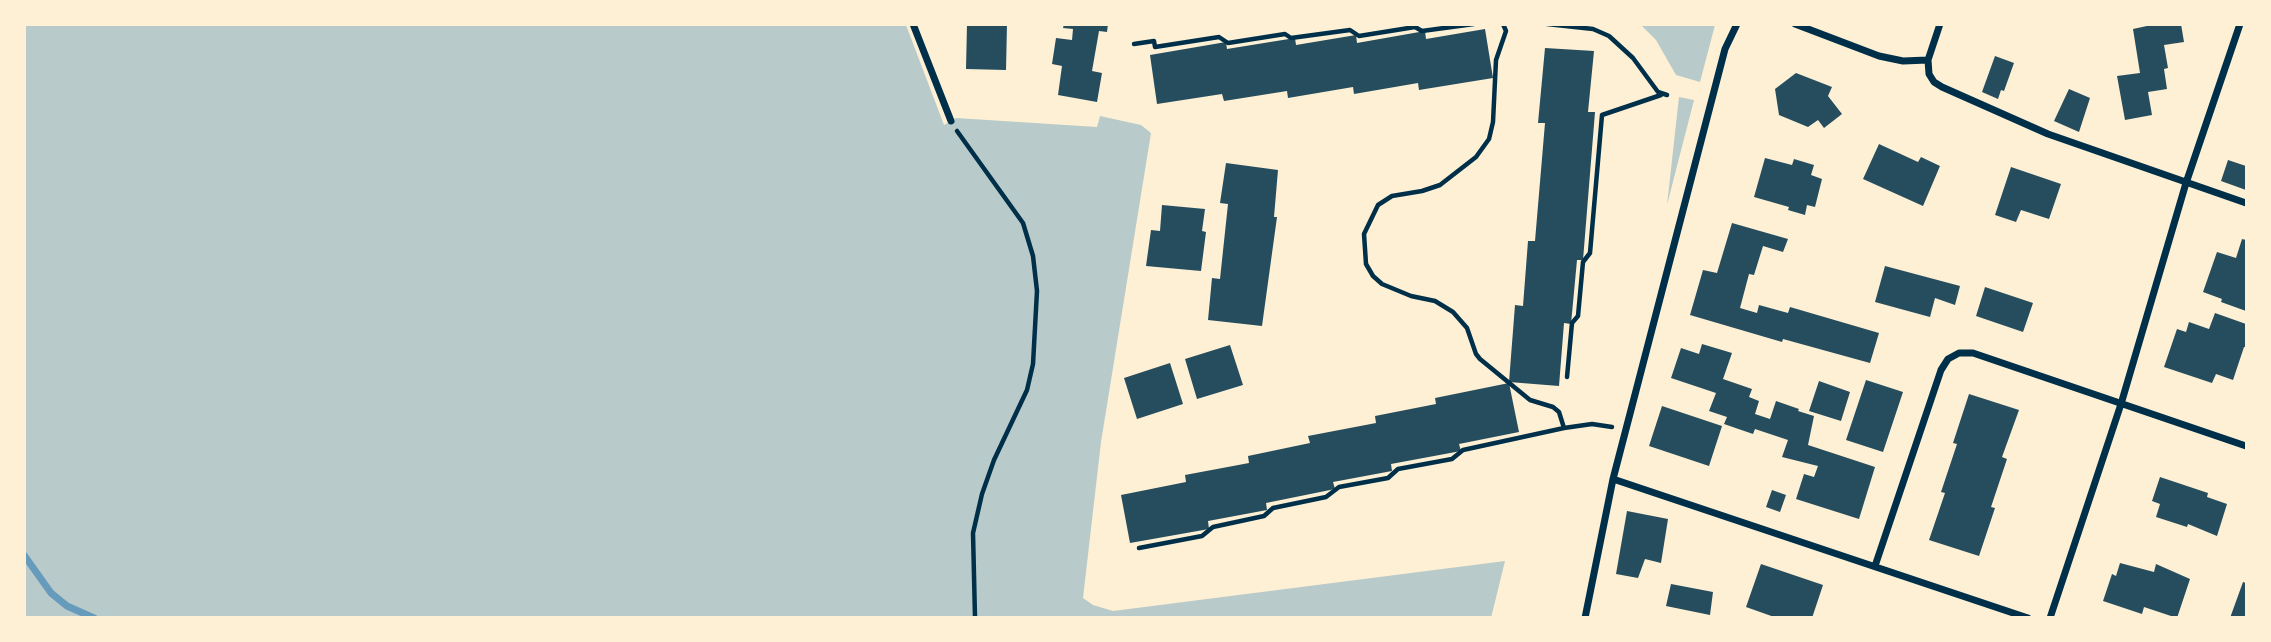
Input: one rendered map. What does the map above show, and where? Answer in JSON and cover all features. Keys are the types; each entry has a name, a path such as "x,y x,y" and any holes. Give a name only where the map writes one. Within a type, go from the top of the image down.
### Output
{"street":[{"path":"913,24 951,121"},
{"path":"1585,618 1613,479 1725,49 1737,24"},
{"path":"1796,24 1879,56 1903,61 1928,60"},
{"path":"1940,24 1928,60 1929,74 1934,82 1942,87 2048,134 2246,203"},
{"path":"2050,618 2121,404 2186,183 2240,24"},
{"path":"1875,566 1941,370 1953,356 1966,352 1973,354 2246,446"},
{"path":"1613,479 2028,618"}],"path":[{"path":"1134,44 1154,41 1155,47 1219,37 1228,43 1285,34 1291,38 1350,30 1359,36 1415,27 1422,32 1474,24"},
{"path":"1503,24 1506,31 1496,60 1493,122 1489,139 1476,157 1440,185 1392,196 1378,205 1364,234 1366,264 1382,284 1411,296 1435,301 1453,312 1467,328 1480,359 1530,400 1553,407 1559,412 1564,428"},
{"path":"1547,24 1593,29 1609,36 1633,58 1664,95 1602,115 1590,253 1583,262 1578,316 1572,323 1567,377"},
{"path":"951,121 1023,223 1033,256 1037,291 1033,364 1027,390 994,460 982,494 973,533 975,618"},
{"path":"1139,548 1202,536 1213,527 1264,516 1273,508 1326,497 1339,487 1388,478 1398,469 1452,459 1463,450 1564,428 1600,424 1626,430"}],"shaded area":[{"path":"25,24 906,25 944,125 956,118 1097,127 1100,116 1141,125 1151,133 1101,442 1083,598 1093,605 1113,611 1505,561 1491,618 25,617"},
{"path":"1641,25 1715,25 1700,82 1676,75 1656,40"},
{"path":"1679,97 1694,100 1667,205"}],"building":[{"path":"967,24 1007,24 1006,70 966,69"},
{"path":"1064,24 1108,24 1107,32 1099,31 1092,71 1102,73 1097,102 1058,95 1062,66 1052,64 1056,38 1072,40 1073,29 1063,28"},
{"path":"2156,24 2181,24 2184,42 2164,45 2168,68 2164,69 2167,89 2148,92 2152,115 2125,120 2117,76 2140,73 2133,29"},
{"path":"1485,29 1493,78 1419,90 1418,83 1354,94 1353,87 1288,98 1287,91 1224,101 1222,94 1157,104 1150,55 1226,42 1227,49 1295,38 1296,45 1356,35 1357,43 1425,31 1426,39"},
{"path":"1545,48 1594,51 1588,112 1595,112 1583,260 1577,260 1571,324 1564,323 1559,386 1509,382 1515,305 1523,306 1528,241 1535,241 1545,123 1538,123"},
{"path":"1995,56 2014,63 2004,91 2001,90 1998,99 1982,92"},
{"path":"1796,73 1832,87 1828,96 1842,114 1824,128 1818,120 1808,127 1779,115 1775,89"},
{"path":"2069,89 2090,98 2079,132 2054,121"},
{"path":"1879,144 1918,162 1921,157 1940,166 1923,206 1863,179"},
{"path":"1765,158 1792,165 1794,159 1814,165 1811,175 1822,179 1815,207 1807,205 1805,215 1788,210 1789,207 1754,197"},
{"path":"2228,160 2246,166 2246,190 2221,181"},
{"path":"1226,163 1278,170 1274,217 1277,217 1262,326 1208,320 1212,278 1220,279 1228,204 1220,203"},
{"path":"2011,167 2061,184 2049,219 2021,210 2016,222 1995,215"},
{"path":"1162,205 1205,209 1202,231 1206,232 1201,271 1146,266 1151,230 1160,231"},
{"path":"1732,223 1788,239 1783,252 1763,246 1754,275 1749,274 1740,308 1757,313 1759,305 1788,313 1790,307 1879,333 1870,363 1783,339 1782,342 1690,315 1703,270 1717,273"},
{"path":"2242,239 2246,240 2246,311 2203,292 2217,252 2236,258"},
{"path":"1885,266 1960,286 1955,305 1935,298 1930,317 1875,302"},
{"path":"1985,287 2033,303 2023,332 1976,316"},
{"path":"2215,313 2246,324 2246,347 2233,380 2216,374 2212,383 2164,367 2177,329 2186,332 2189,322 2209,329"},
{"path":"1702,344 1732,353 1723,379 1752,389 1749,397 1759,401 1755,414 1770,419 1776,401 1799,409 1798,411 1814,416 1808,445 1875,467 1859,519 1796,499 1804,474 1814,477 1818,466 1782,457 1788,440 1755,429 1753,434 1724,424 1727,417 1709,411 1716,393 1671,378 1681,348 1699,354"},
{"path":"1230,345 1243,385 1197,399 1185,359"},
{"path":"1170,363 1183,404 1137,419 1124,378"},
{"path":"1866,380 1903,392 1883,452 1846,440"},
{"path":"1819,381 1850,392 1841,421 1809,411"},
{"path":"1509,383 1519,432 1459,444 1461,451 1391,464 1392,471 1333,482 1335,489 1266,503 1267,510 1208,521 1209,529 1130,543 1121,495 1186,482 1185,475 1249,463 1248,456 1310,443 1308,436 1376,423 1375,416 1436,404 1435,398"},
{"path":"1969,394 2019,410 2002,457 2007,459 1979,556 1929,540 1945,493 1941,492 1957,444 1953,443"},
{"path":"1662,406 1722,426 1709,466 1649,446"},
{"path":"2160,477 2208,493 2207,497 2227,504 2217,536 2188,524 2187,527 2156,517 2160,504 2152,501"},
{"path":"1772,490 1786,495 1780,512 1766,507"},
{"path":"1627,511 1668,519 1661,563 1645,559 1638,578 1616,574"},
{"path":"2120,563 2154,572 2156,564 2190,579 2177,618 2144,607 2142,614 2103,601 2112,574 2116,576"},
{"path":"1761,564 1823,585 1812,618 1777,618 1746,607"},
{"path":"2243,582 2246,583 2246,618 2230,618"},
{"path":"1671,584 1713,592 1710,615 1666,606"}],"waterway":[{"path":"24,555 51,593 67,606 94,618"}]}
